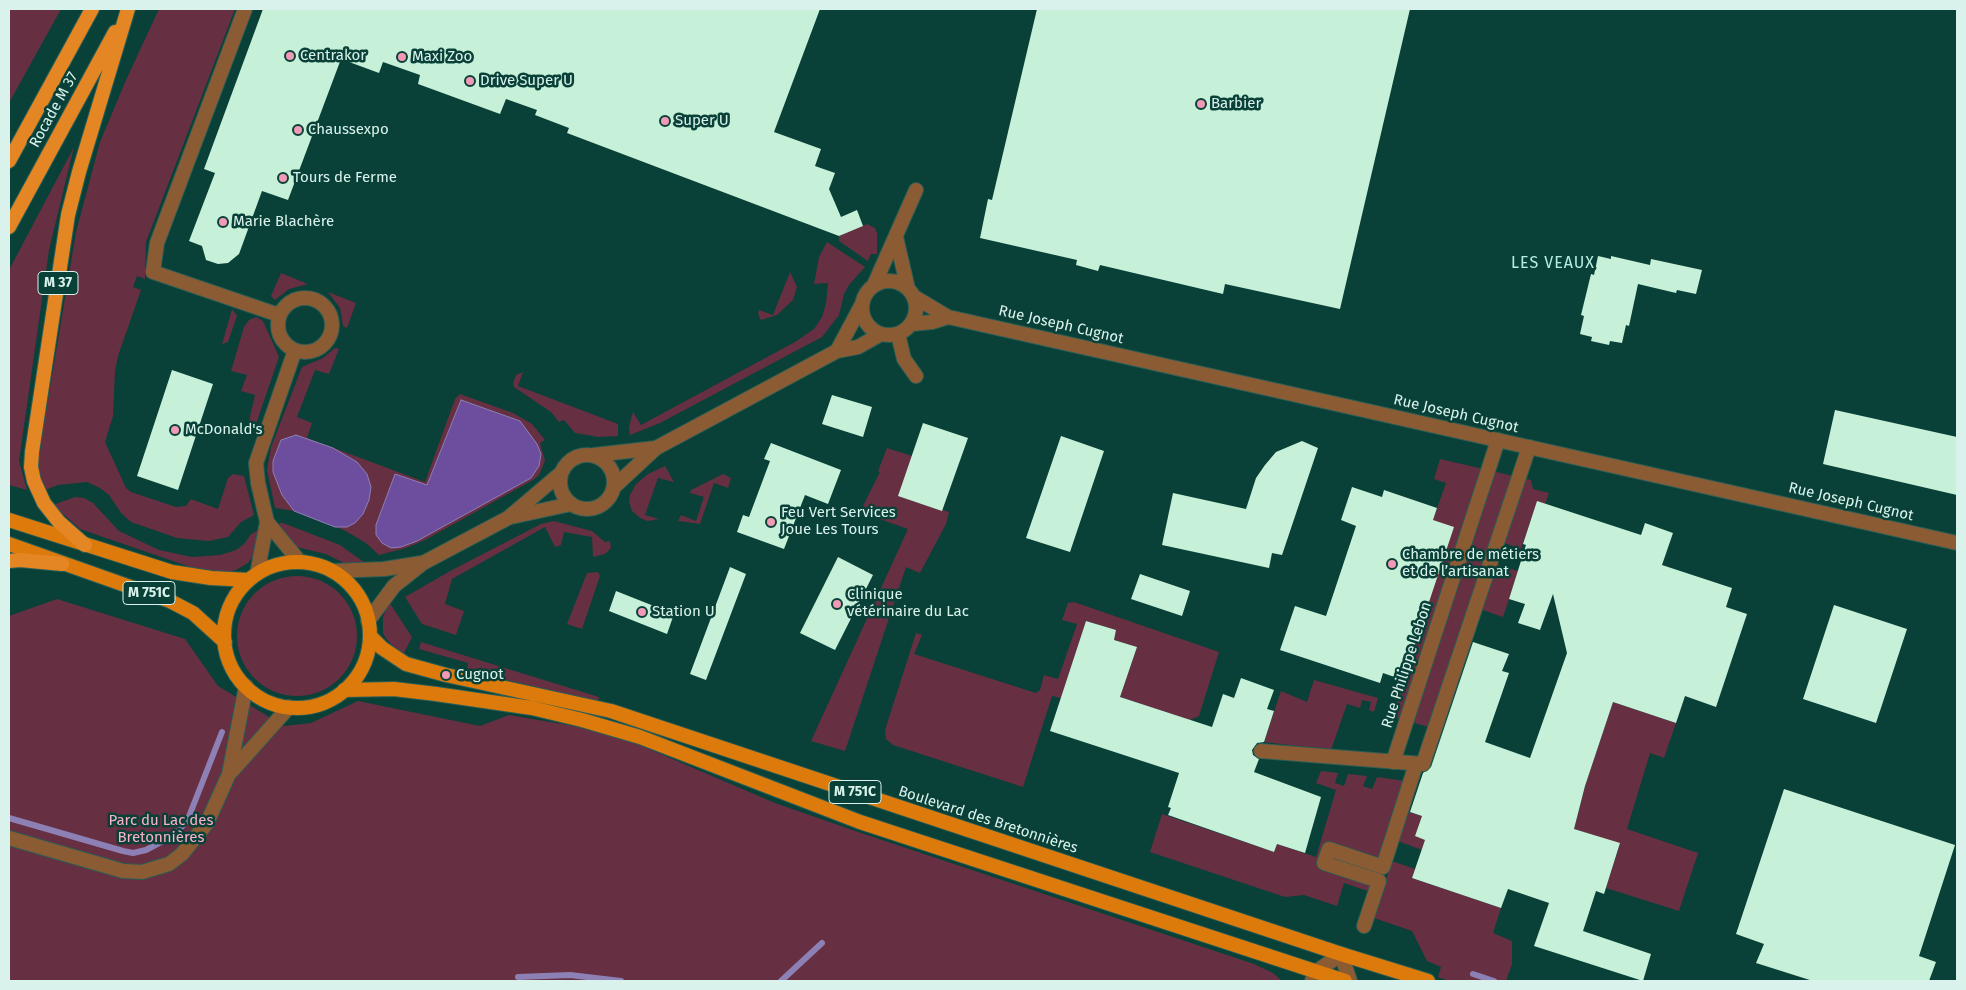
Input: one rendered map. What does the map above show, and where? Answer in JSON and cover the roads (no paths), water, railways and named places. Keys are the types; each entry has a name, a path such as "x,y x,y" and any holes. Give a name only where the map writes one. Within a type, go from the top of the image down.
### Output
{"highway":[{"name":"Rocade M 37","path":"9,227 128,9"},
{"name":"M 37","path":"85,545 59,522 44,503 34,481 31,467 32,452 68,215 128,9"},
{"name":"Rocade M 37","path":"9,161 90,11"},
{"path":"9,561 20,560 62,564"}],"main road":[{"name":"M 751C","path":"9,520 172,572 211,578 253,577"},
{"name":"M 751C","path":"9,544 170,601 193,613 225,642"},
{"name":"M 751C","path":"300,562 332,571 356,592 368,622 370,636 362,666 344,690 319,704 290,707 266,700 246,686 231,666 225,642 225,625 229,608 241,588 253,577 277,565 300,562"},
{"name":"Boulevard des Bretonnières","path":"370,636 382,648 406,664 446,675 611,711 1341,954 1428,981"},
{"name":"M 751C","path":"344,690 394,689 436,694 532,708 592,723 640,737 860,822 1314,976 1345,981"}],"street":[{"path":"246,9 157,243 153,272 279,315"},
{"path":"837,351 861,306 863,298 874,285 916,190"},
{"path":"561,473 561,490 571,504 584,509 596,508 609,498 614,487 656,448 837,351 858,347 881,334 898,334 911,324 916,311 911,293 903,276 895,238"},
{"path":"874,285 891,281 911,293"},
{"name":"Rue Joseph Cugnot","path":"911,293 948,316 1957,543"},
{"path":"297,298 314,299 328,309 332,326 327,342 312,351 295,350 288,346 278,332 279,315 283,308 297,298"},
{"path":"861,306 866,324 881,334"},
{"name":"Rue Joseph Cugnot","path":"911,324 932,322 948,316"},
{"path":"898,334 904,359 916,376"},
{"path":"295,350 256,463 258,483 267,522 300,562"},
{"name":"Rue Philippe Lebon","path":"1393,762 1498,440"},
{"path":"1261,751 1423,764 1529,447"},
{"path":"368,622 394,586 423,563 508,518 561,473 572,459 579,456 594,456 656,448"},
{"path":"594,456 608,464 612,471 614,487"},
{"path":"508,518 571,504"},
{"path":"253,577 267,522"},
{"path":"332,571 384,569 423,563"},
{"path":"9,838 123,871 142,872 169,864 195,840 207,823 229,774 246,686"},
{"path":"229,774 290,707"},
{"path":"1364,926 1379,881 1324,863 1329,849 1383,867 1416,764"},
{"path":"1314,976 1341,954 1350,981"}],"waterway":[{"path":"9,818 123,851 133,853 146,850 176,834 188,819 222,732"},
{"path":"781,981 822,943"},
{"path":"1473,974 1494,981"},
{"path":"518,977 570,975 621,981"}],"place":[{"name":"Centrakor","path":"290,56"},
{"name":"Maxi Zoo","path":"402,57"},
{"name":"Drive Super U","path":"470,81"},
{"name":"Barbier","path":"1201,104"},
{"name":"Super U","path":"665,121"},
{"name":"Chaussexpo","path":"298,130"},
{"name":"Tours de Ferme","path":"283,178"},
{"name":"Marie Blachère","path":"223,222"},
{"name":"McDonald's","path":"175,430"},
{"name":"Feu Vert Services Joue Les Tours","path":"771,522"},
{"name":"Chambre de métiers et de l’artisanat","path":"1392,564"},
{"name":"Clinique vétérinaire du Lac","path":"837,604"},
{"name":"Station U","path":"642,612"},
{"name":"Cugnot","path":"446,675"}],"district":[{"name":"LES VEAUX","path":"1553,264"}],"park label":[{"name":"Parc du Lac des Bretonnières","path":"161,830"}]}
